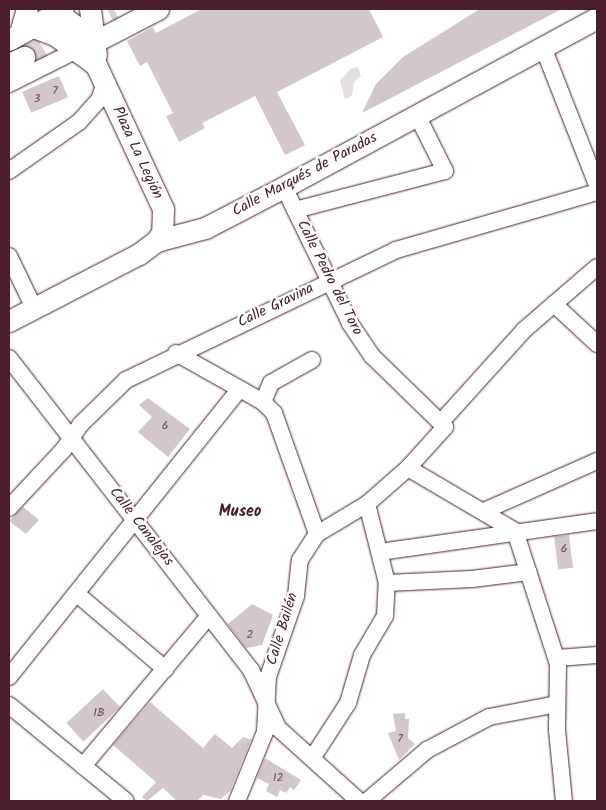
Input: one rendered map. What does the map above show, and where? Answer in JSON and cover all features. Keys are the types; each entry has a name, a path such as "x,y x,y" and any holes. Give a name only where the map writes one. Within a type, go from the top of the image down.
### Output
{"main road":[{"path":"87,46 90,9"},
{"path":"22,27 87,46 158,9"},
{"path":"22,27 57,10 87,46 101,74"},
{"name":"Calle Marqués de Paradas","path":"9,321 139,254 156,242 205,228 284,188 597,18"},
{"name":"Plaza La Legión","path":"101,74 163,209 162,233 156,242"}],"street":[{"path":"9,84 87,46"},
{"path":"543,47 597,184"},
{"path":"9,171 79,122 99,100 101,74"},
{"path":"295,210 445,171 417,115"},
{"name":"Calle Pedro del Toro","path":"284,188 331,279 331,286 350,323 372,356 443,425"},
{"name":"Calle Gravina","path":"9,508 64,449 70,436 126,380 176,353 396,250 597,192"},
{"path":"9,256 34,308"},
{"name":"Calle Bailén","path":"238,801 265,732 264,702 268,678 296,596 300,560 317,534 367,504 408,468 524,330 597,267"},
{"path":"554,304 597,344"},
{"path":"176,353 238,391 263,402 274,413 317,534"},
{"name":"Calle Canalejas","path":"9,358 136,519 251,670 264,702"},
{"path":"263,402 270,383 312,360"},
{"path":"9,677 238,391"},
{"path":"484,511 597,462"},
{"path":"408,468 516,531 557,658 564,801"},
{"path":"313,757 348,703 362,655 385,616 387,583 367,504"},
{"path":"380,552 489,539 516,531 597,522"},
{"path":"387,583 529,572"},
{"path":"77,594 165,669"},
{"path":"83,766 210,616"},
{"path":"557,658 597,655"},
{"path":"264,702 278,728 313,757 359,801"},
{"path":"367,801 427,750 489,717 558,704"},
{"path":"9,705 126,801"}],"shaded area":[{"path":"358,67 361,76 354,82 352,96 345,99 340,81 350,69"}],"building":[{"path":"202,9 369,9 383,37 277,92 305,145 285,155 255,96 202,123 205,128 179,142 166,116 173,113 147,62 140,66 127,41 153,27 156,33"},
{"path":"480,9 562,9 362,113 376,84 403,57"},
{"path":"59,76 68,97 31,113 22,92"},
{"path":"148,398 190,429 168,457 138,432 152,417 139,405"},
{"path":"23,507 39,520 26,534 9,521"},
{"path":"569,535 573,568 558,570 554,537"},
{"path":"252,604 273,615 262,645 246,648 228,624"},
{"path":"103,689 120,707 83,741 66,723"},
{"path":"150,702 203,748 215,734 232,748 243,737 251,740 230,791 221,799 203,795 197,801 177,801 163,788 147,801 142,797 156,782 113,745"},
{"path":"405,713 405,719 409,719 408,738 415,744 399,760 388,733 396,731 393,714"},
{"path":"265,758 301,780 294,790 290,787 286,793 280,790 277,797 266,791 269,784 257,778"}],"tunnel":[{"path":"24,57 114,9"}],"district":[{"name":"Museo","path":"240,512"}]}
